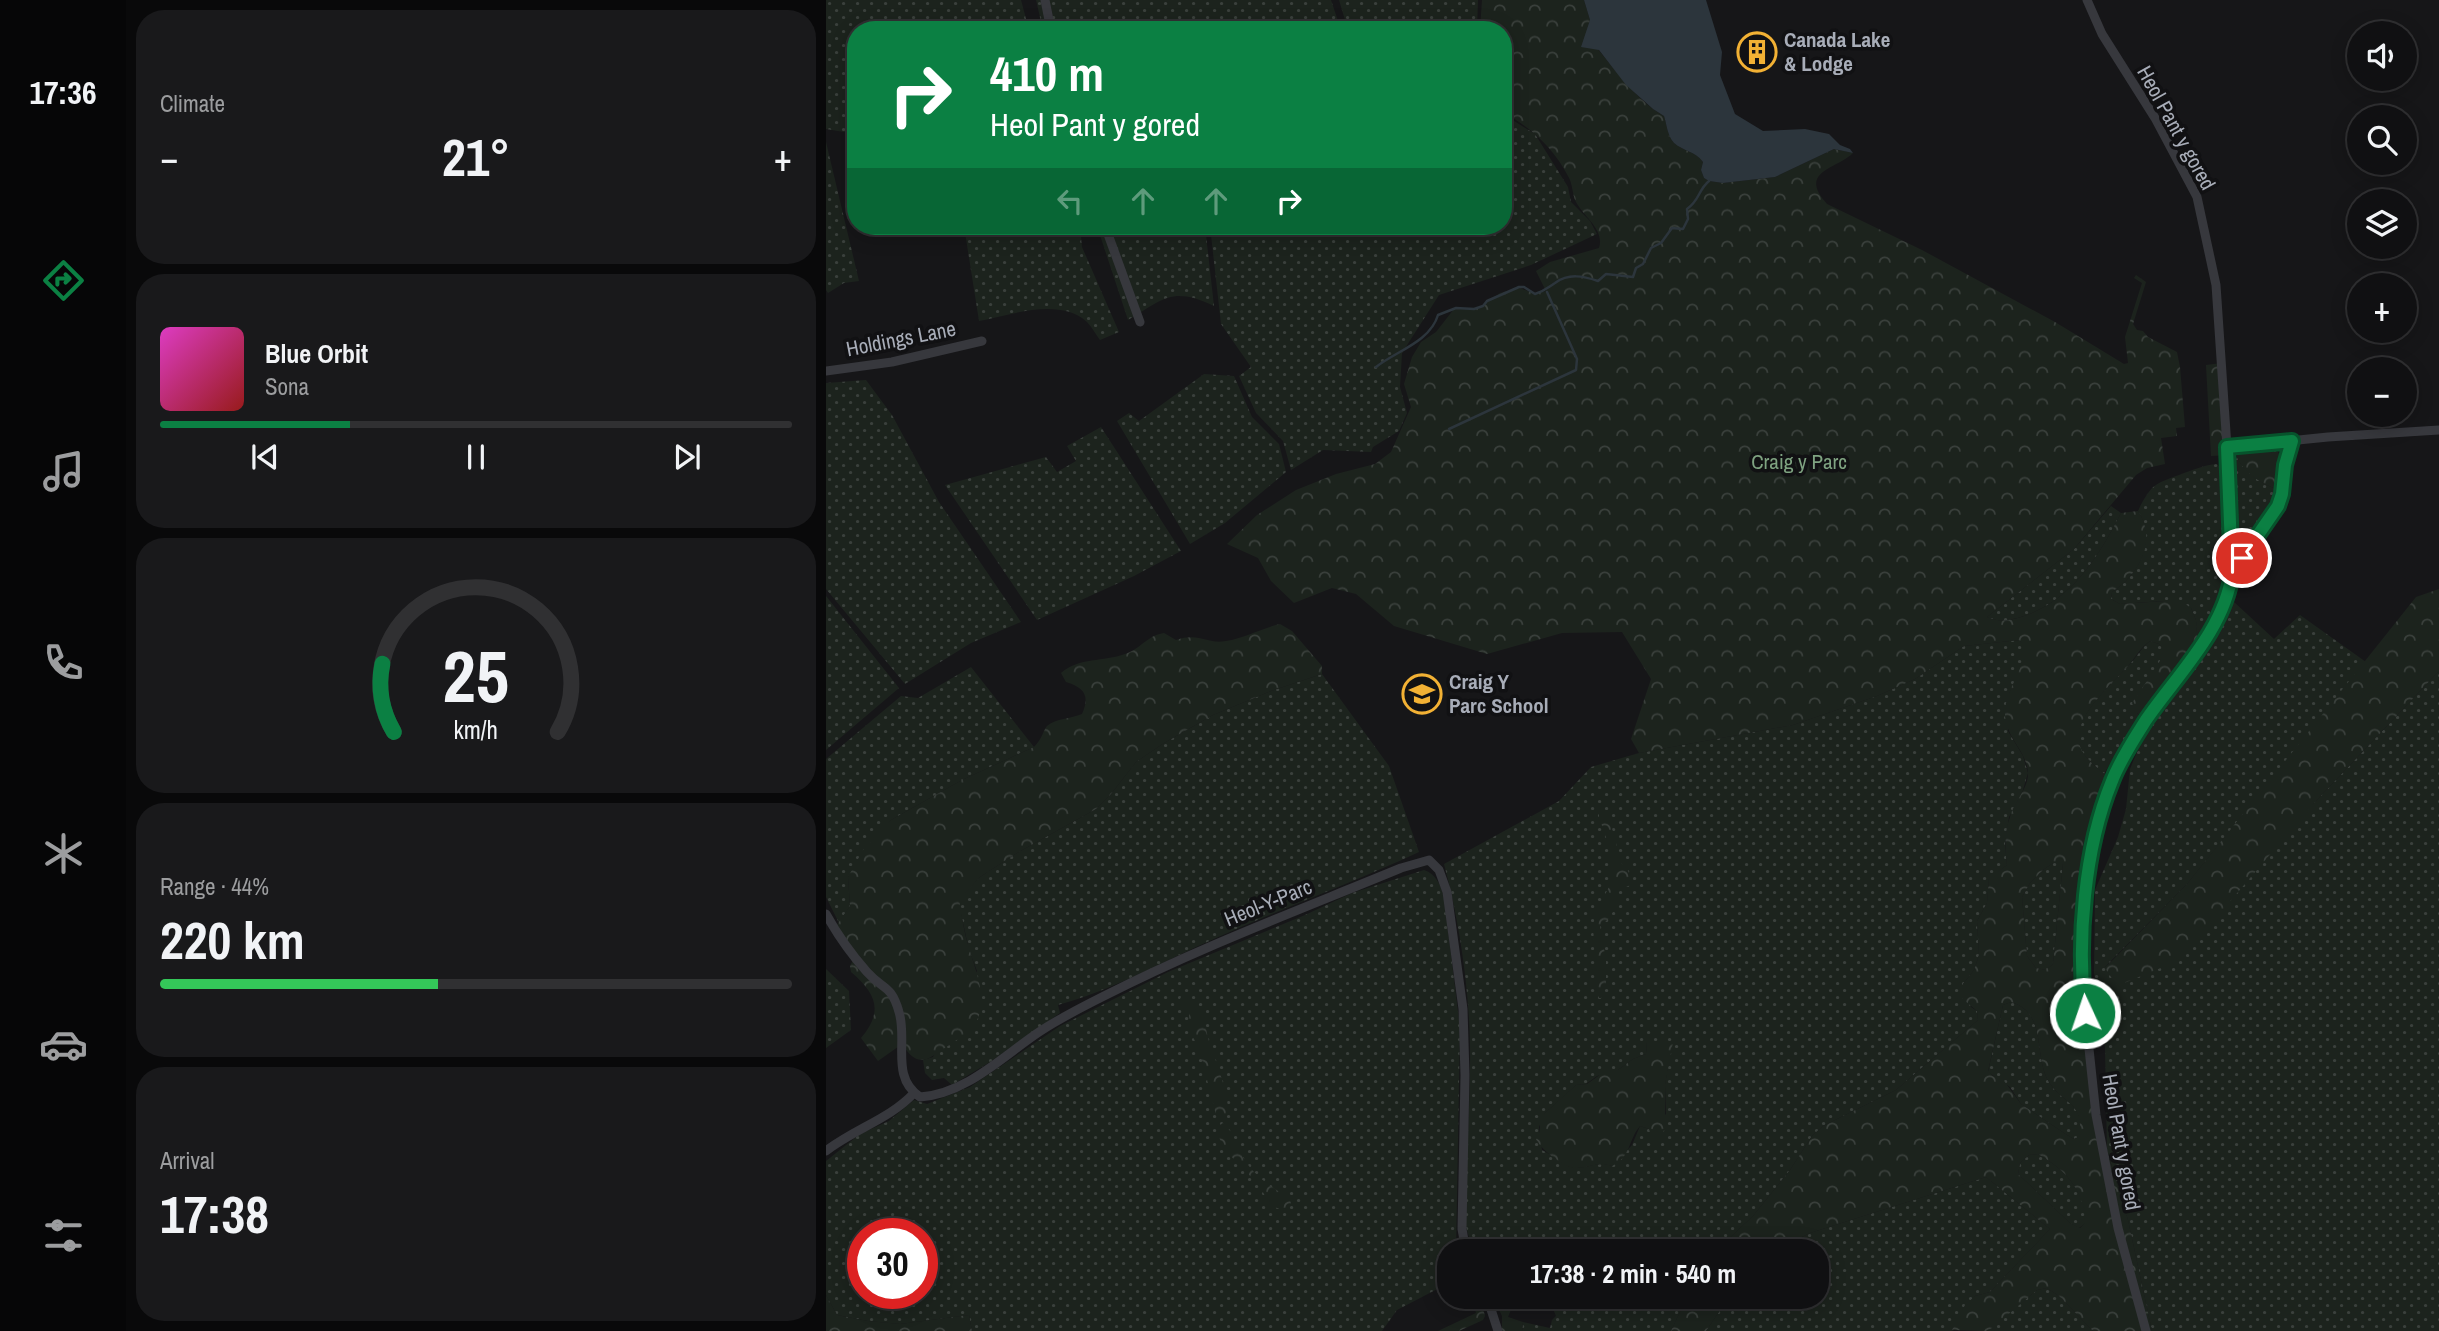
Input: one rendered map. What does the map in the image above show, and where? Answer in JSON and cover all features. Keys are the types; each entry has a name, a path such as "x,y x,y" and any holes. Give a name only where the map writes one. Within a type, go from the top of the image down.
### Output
{"street":[{"path":"1045,0 1049,21"},
{"name":"Heol Pant y gored","path":"2087,0 2102,34 2155,118 2197,197 2217,285 2227,447 2232,573 2230,587 2219,616 2146,721 2112,780 2094,840 2084,905 2083,992 2096,1115 2118,1228 2146,1331"},
{"path":"1108,235 1140,322"},
{"name":"Holdings Lane","path":"826,371 892,362 982,341"},
{"path":"2227,447 2439,430"},
{"path":"2232,573 2278,506 2292,441"},
{"name":"Heol-Y-Parc","path":"914,1093 920,1097 931,1097 962,1085 1043,1029 1107,994 1227,939 1401,868 1429,860 1439,870 1447,892 1464,1009 1464,1239"},
{"path":"826,914 869,974 890,989 900,1014 903,1072 906,1083 914,1093 902,1106 857,1130 826,1152"},
{"path":"1492,1309 1498,1331"}],"green space":[{"path":"826,0 1021,0 1027,21 847,21 847,132 826,129"},
{"path":"1036,0 1331,0 1338,21 1041,21"},
{"path":"1339,0 1478,0 1477,21 1345,21"},
{"name":"Craig y Parc","path":"1482,0 1584,0 1590,20 1586,36 1632,89 1664,116 1674,143 1703,162 1701,170 1704,178 1723,183 1775,177 1834,149 1853,153 1818,178 1816,184 1819,193 1827,204 1922,250 2055,322 2124,364 2128,363 2125,337 2142,283 2134,278 2136,275 2146,282 2133,324 2148,337 2177,352 2185,427 2176,428 2177,436 2161,438 2165,464 2147,468 2136,475 2074,549 1987,617 2015,619 2041,609 2056,599 2082,575 2121,513 2138,511 2146,534 2143,556 2130,576 2112,592 2111,599 2120,604 2180,600 2191,608 2196,620 2198,648 2146,721 2137,713 2132,703 2159,663 2164,650 2159,644 2150,641 2096,701 2082,722 2079,733 2079,743 2084,754 2112,780 2090,864 2083,992 2096,1115 2128,1220 2152,1331 2093,1331 2059,1296 2047,1288 2037,1290 1986,1331 1952,1330 1965,1305 1975,1296 1990,1292 2050,1229 1986,1177 1798,1239 1728,1239 1753,1216 1790,1170 1812,1136 1823,1126 1896,1090 1978,1020 1977,1011 1959,996 1979,955 1977,921 1987,903 1989,878 2007,865 2008,823 2028,778 2026,764 2008,728 2005,712 2024,655 2024,646 2019,640 1964,646 1915,679 1877,696 1793,725 1639,753 1631,739 1651,679 1622,632 1562,633 1487,654 1394,626 1356,594 1332,588 1294,603 1271,581 1258,558 1227,544 1257,515 1296,490 1336,474 1375,464 1391,452 1411,407 1404,384 1412,357 1421,342 1436,332 1454,309 1477,309 1500,293 1520,288 1535,294 1546,291 1536,271 1550,262 1599,248 1599,235 1576,202 1570,179 1548,147 1512,118 1512,21 1481,21","holes":["2053,863 2063,863 2053,964 2046,970 2036,968 2027,956 2022,897 2030,883 2043,870","2011,1002 2023,1008 2035,1025 2044,1072 2049,1082 2071,1104 2078,1116 2080,1136 2074,1139 2021,1104 2002,1078 1993,1076 1988,1071 2003,1005","2038,1154 2065,1174 2077,1190 2086,1222 2080,1228 2070,1223 2018,1174 2020,1163 2029,1155"]},
{"path":"1512,120 1535,134 1568,187 1571,202 1590,221 1597,234 1531,265 1439,295 1402,353 1400,387 1407,413 1399,431 1373,447 1371,452 1323,450 1291,470 1283,441 1256,413 1239,376 1251,367 1221,324 1211,235 1512,235"},
{"path":"826,142 859,281 844,283 828,293"},
{"path":"965,235 1081,235 1082,247 1119,332 1100,340 1087,322 1063,310 1034,310 979,321"},
{"path":"1100,235 1206,235 1214,306 1178,296 1160,301 1128,320"},
{"path":"2222,363 2227,455 2211,456 2206,365"},
{"path":"1204,374 1234,376 1252,417 1279,444 1286,472 1225,523 1190,544 1117,421 1129,413 1139,421"},
{"path":"866,380 892,415 939,502 1021,622 971,643 905,684 826,589 826,383"},
{"path":"1101,427 1181,551 1134,576 1037,620 945,485 1046,457 1057,472 1076,461 1067,446"},
{"path":"2269,443 2284,463 2280,488 2277,489 2254,477 2237,457 2238,449"},
{"path":"2237,457 2254,477 2277,489 2266,515 2238,554 2235,554 2231,470"},
{"path":"2217,464 2222,470 2225,575 2218,603 2197,638 2196,620 2191,608 2162,601 2120,604 2111,599 2112,592 2130,576 2142,556 2146,534 2138,511 2147,494 2156,485 2167,480 2200,467"},
{"path":"2111,506 2121,513 2093,560 2070,588 2041,609 2024,616 2005,620 1987,617 2074,549"},
{"path":"2439,589 2439,671 2314,803 2180,960 2117,986 2105,968 2187,884 2416,597"},
{"path":"826,596 899,688 826,750"},
{"path":"2234,602 2274,639 2300,615 2366,662 2187,884 2105,967 2314,803 2439,671 2439,1331 2152,1331 2128,1220 2107,1150 2105,1048 2094,973 2095,890 2118,837 2126,809 2130,769 2142,740 2222,624"},
{"path":"1280,624 1292,631 1322,666 1322,674 1213,715 1164,743 1136,762 1096,809 980,877 959,900 981,992 978,1018 966,1033 931,1057 917,1059 909,1054 902,1044 878,1061 861,1038 873,1019 874,1003 866,987 851,972 850,966 855,956 834,929 850,906 848,877 863,850 891,820 962,780 1034,747 1051,723 1082,714 1086,702 1082,690 1066,682 1061,673 1068,668 1125,654 1164,633 1176,640 1191,637 1220,642"},
{"path":"2019,640 2025,646 2025,660 2009,694 2008,731 2023,756 2028,773 2022,793 2009,817 2005,844 2007,865 1989,879 1987,903 1977,921 1979,955 1974,970 1963,984 1971,1007 1977,1011 1978,1020 1896,1090 1823,1126 1812,1136 1790,1170 1753,1216 1728,1239 1470,1239 1466,1227 1470,1067 1468,1000 1459,930 1444,864 1559,801 1591,767 1639,753 1793,725 1877,696 1915,679 1964,646","holes":["1647,1042 1672,1042 1665,1085 1666,1114 1649,1129 1640,1126 1632,1145 1612,1166 1599,1164 1573,1168 1542,1150 1539,1127 1545,1113 1576,1085 1586,1084 1597,1076 1618,1070 1633,1059 1646,1054"]},
{"path":"2150,641 2165,650 2137,713 2139,715 2104,774 2079,746 2081,724 2104,691"},
{"path":"971,667 1034,747 962,780 891,820 848,877 850,906 839,923 826,897 826,759 901,696 918,698"},
{"path":"1322,674 1389,766 1419,852 1241,927 1118,983 1058,1005 1060,1013 952,1085 944,1078 932,1080 925,1073 923,1060 933,1057 977,971 969,950 958,900 980,877 1096,809 1136,762 1164,743 1213,715"},
{"path":"1602,813 1611,825 1622,864 1627,868 1633,884 1619,890 1611,917 1600,926 1606,960 1606,983 1599,998 1593,925 1610,885 1611,869 1611,852 1599,817"},
{"path":"2053,863 2063,863 2053,964 2046,970 2036,968 2027,956 2022,897 2030,883"},
{"path":"1424,870 1432,874 1441,889 1460,1028 1456,1239 1437,1239 1437,1289 1397,1310 1382,1331 972,1331 969,1315 900,1324 837,1315 826,1295 826,1161 860,1134 889,1121 914,1100 927,1104 970,1087 1060,1026 1168,972 1352,893"},
{"path":"826,969 849,991 851,1030 826,1048"},
{"path":"1182,995 1187,995 1202,1016 1224,1088 1228,1113 1222,1118 1216,1115 1199,1048 1190,1032 1189,1012 1180,999"},
{"path":"2011,1002 2030,1015 2038,1036 2044,1072 2054,1089 2075,1109 2081,1124 2081,1136 2074,1139 2021,1104 2010,1087 1988,1072 2003,1005"},
{"path":"1647,1042 1673,1042 1665,1085 1665,1127 1660,1142 1653,1141 1649,1129 1640,1126 1623,1158 1612,1166 1602,1164 1574,1168 1547,1152 1536,1139 1540,1132 1540,1121 1545,1113 1576,1085 1587,1084 1608,1069 1618,1070 1633,1059 1646,1054"},
{"path":"1223,1123 1231,1132 1250,1168 1290,1199 1289,1207 1281,1209 1270,1205 1259,1185 1223,1148 1216,1128"},
{"path":"2038,1154 2065,1174 2077,1190 2087,1222 2079,1228 2070,1223 2018,1174 2020,1163 2029,1155"},
{"path":"1986,1177 2050,1229 1990,1292 1975,1296 1952,1330 1954,1331 1706,1331 1721,1309 1829,1309 1829,1239 1798,1239"},
{"path":"2047,1288 2059,1296 2093,1331 1986,1331 2037,1290"},
{"path":"826,1295 837,1315 900,1324 969,1315 972,1331 826,1331"},
{"path":"1475,1309 1483,1309 1483,1320 1459,1331 1438,1331 1476,1313"},
{"path":"1499,1309 1511,1309 1508,1317 1523,1322 1522,1331 1502,1331 1502,1316"},
{"path":"1553,1309 1681,1309 1671,1331 1522,1331 1523,1322 1550,1328 1556,1316"},
{"path":"1681,1309 1721,1309 1706,1331 1671,1331"}],"shaded area":[{"path":"1584,0 1706,0 1722,52 1720,75 1735,114 1763,131 1805,129 1829,134 1853,153 1834,149 1775,177 1723,183 1709,181 1704,178 1701,170 1703,162 1700,158 1674,143 1664,116 1626,85 1599,50 1581,47 1590,20"}],"waterway":[{"path":"1376,367 1420,339 1428,332 1438,315 1456,308 1474,309 1519,287 1535,294 1571,277 1598,281 1606,274 1633,277 1636,268 1643,264 1651,248 1661,243 1672,228 1683,229 1688,219 1687,209 1709,181"},
{"path":"1449,429 1576,370 1577,359 1547,292"}],"place":[{"name":"Canada Lake & Lodge","path":"1757,52"},
{"name":"Craig Y Parc School","path":"1422,694"}],"route":[{"path":"2085,1013 2084,905 2094,840 2112,780 2146,721 2219,616 2230,587 2232,573 2227,447 2292,441 2278,506 2242,558"}]}
